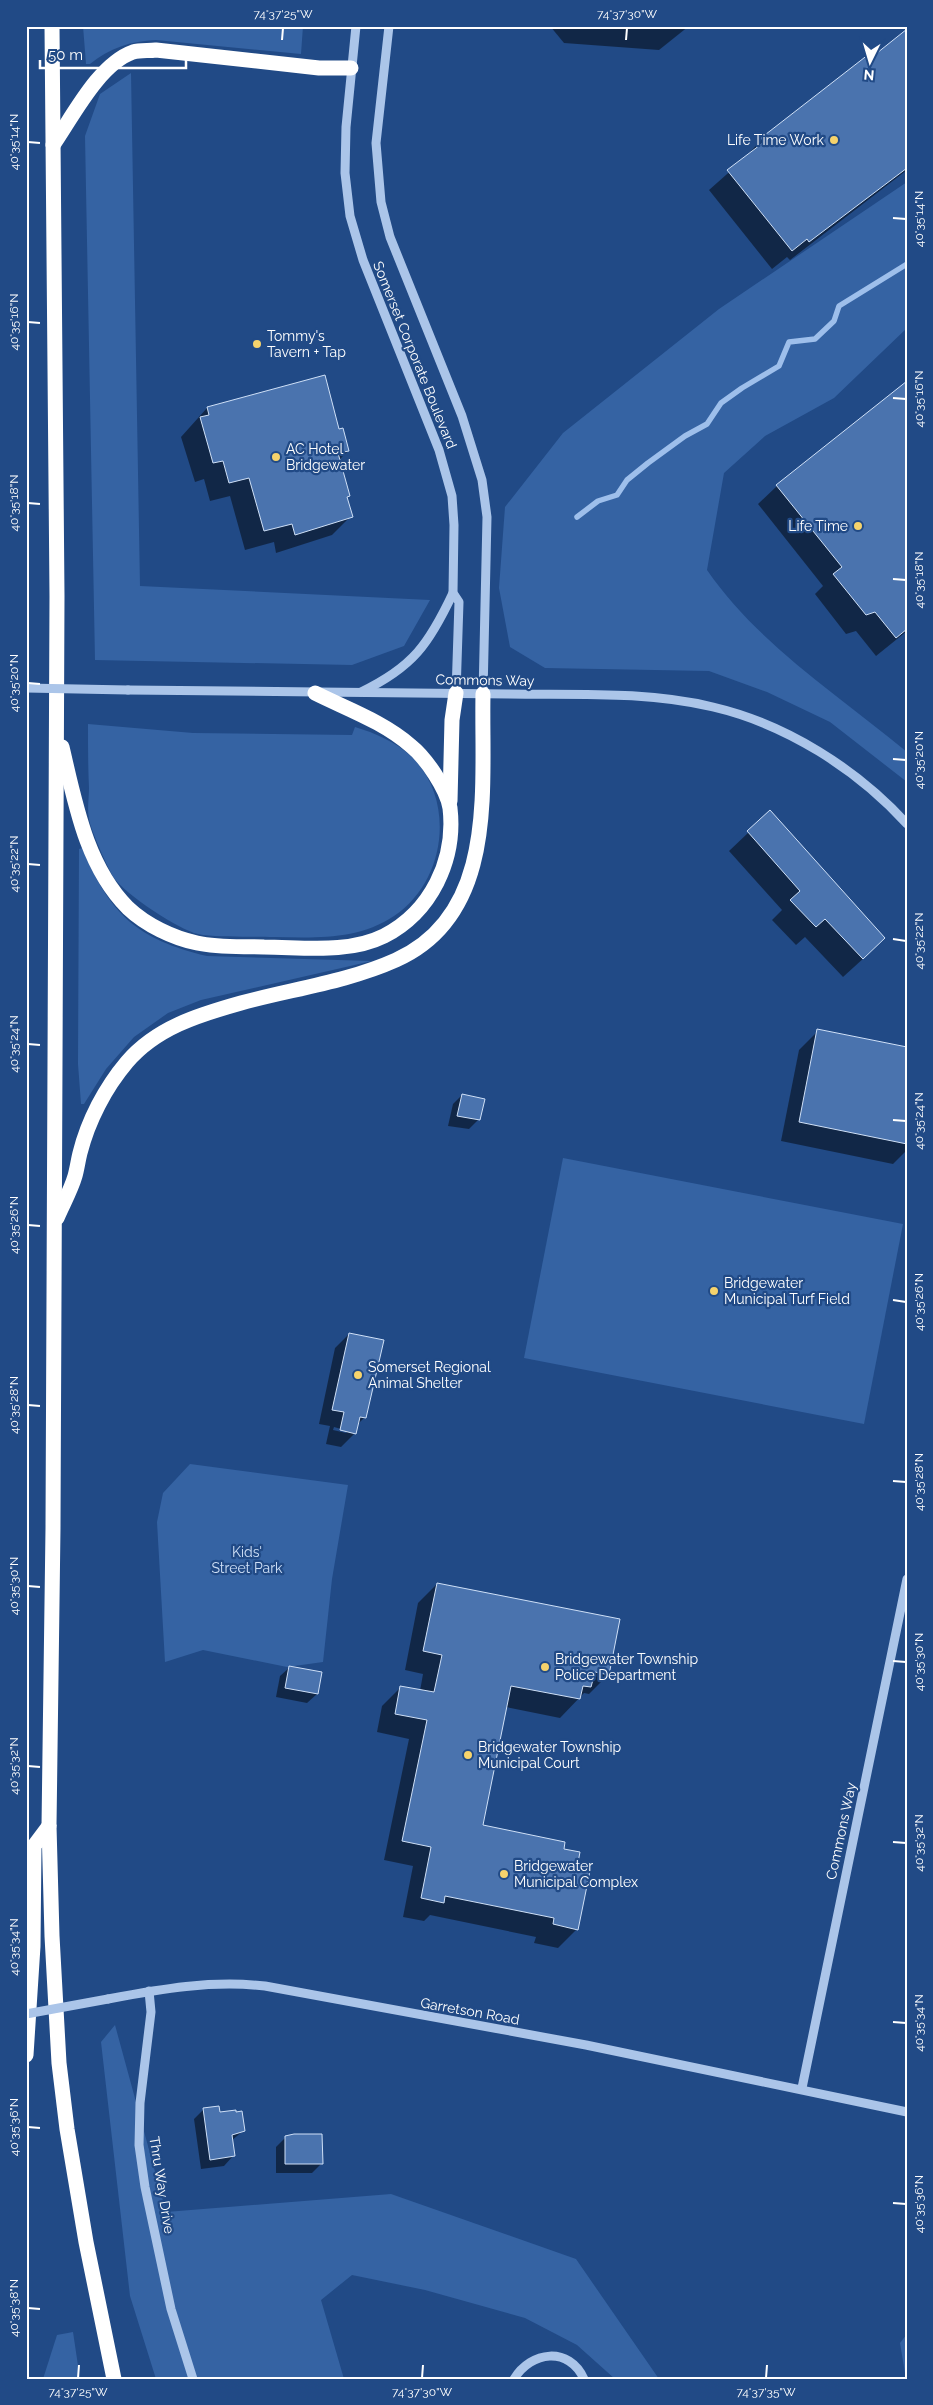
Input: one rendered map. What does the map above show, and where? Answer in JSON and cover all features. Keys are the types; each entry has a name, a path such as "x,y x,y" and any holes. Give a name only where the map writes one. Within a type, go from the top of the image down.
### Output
{"highway":[{"path":"52,26 56,725 49,1826 52,1936 59,2063 76,2186 114,2379"},
{"path":"53,145 101,76 114,63 134,52 156,50 319,68 350,68"},
{"path":"315,693 398,735 413,747 436,776 450,806"},
{"path":"56,725 83,829 102,873 129,908 150,924 171,935 198,943 227,946 325,947 363,944 384,936 403,924 430,896 440,878 450,839 452,720 456,693"},
{"path":"54,1224 75,1177 89,1125 107,1089 127,1061 155,1036 184,1021 222,1008 380,966 416,948 444,923 458,904 467,884 478,844 482,796 483,694"},
{"path":"26,2055 33,1946 34,1846 49,1826"},
{"path":"100,2307 123,2379"}],"street":[{"name":"Somerset Corporate Boulevard","path":"356,26 350,68 345,173 350,216 363,260 439,450 452,496 454,525 453,592 459,602 456,693"},
{"name":"Somerset Corporate Boulevard","path":"390,26 376,143 381,202 393,246 462,416 482,480 487,517 483,694"},
{"path":"358,693 399,671 414,658 439,623 453,592"},
{"name":"Commons Way","path":"26,688 315,693 456,693 665,699 706,705 736,714 797,739 865,785 907,824"},
{"name":"Commons Way","path":"802,2088 907,1579"},
{"name":"Garretson Road","path":"26,2014 149,1992 216,1983 265,1986 586,2045 802,2088 907,2112"},
{"name":"Thru Way Drive","path":"149,1992 151,2012 140,2103 139,2145 145,2187 171,2310 193,2379"},
{"path":"514,2379 521,2368 530,2361 541,2356 553,2356 565,2359 576,2366 584,2379"}],"green space":[{"path":"83,26 303,26 301,54 156,40 121,46 97,58 90,64 86,64"},
{"path":"131,73 140,586 430,600 404,646 352,665 95,660 85,136 100,94"},
{"path":"907,182 907,328 834,398 765,436 724,473 707,570 750,622 775,645 907,752 907,782 830,722 767,692 709,671 545,668 510,647 499,588 505,507 563,433 719,309"},
{"path":"88,724 193,733 352,735 355,727 392,742 412,757 426,775 435,795 439,817 439,840 434,862 425,883 412,901 394,916 366,930 336,936 305,938 215,936 198,934 178,926 140,902 120,885 114,878 100,849 92,831 88,815"},
{"path":"82,848 92,871 115,907 144,932 161,941 207,956 372,961 201,1000 168,1013 134,1037 106,1069 84,1104 81,1104 78,1064 79,849"},
{"name":"Bridgewater Municipal Turf Field","path":"563,1158 903,1224 864,1424 524,1358"},
{"name":"Kids' Street Park","path":"190,1464 348,1485 332,1579 323,1662 287,1667 203,1650 165,1662 157,1522 163,1493"},
{"path":"115,2025 166,2212 391,2194 576,2259 659,2379 615,2379 577,2345 525,2318 425,2290 352,2275 321,2300 344,2379 156,2379 130,2296 101,2042"},
{"path":"73,2332 80,2379 43,2379 57,2335"},
{"path":"907,2334 907,2379 906,2379 900,2343"}],"building":[{"name":"Life Time Work","path":"907,29 907,168 809,242 807,239 792,251 727,170 764,142 761,138 869,54 872,57"},
{"name":"AC Hotel Bridgewater","path":"325,375 339,429 343,428 349,451 338,453 350,496 347,497 353,517 295,535 292,524 264,531 249,478 229,483 223,461 213,463 200,417 209,415 207,407"},
{"name":"Life Time","path":"907,381 907,629 896,638 875,612 866,615 833,574 842,567 776,485"},
{"path":"770,810 885,938 863,959 825,919 816,927 790,900 800,891 747,831"},
{"path":"817,1029 907,1047 907,1144 799,1122"},
{"path":"462,1094 485,1099 480,1120 457,1116"},
{"name":"Somerset Regional Animal Shelter","path":"349,1333 384,1340 366,1418 360,1417 356,1434 340,1430 344,1412 332,1410"},
{"path":"437,1583 620,1619 609,1675 595,1672 591,1687 583,1686 580,1699 511,1686 483,1825 565,1842 564,1849 580,1852 577,1868 590,1871 578,1930 553,1924 554,1918 445,1896 444,1903 421,1898 431,1847 402,1841 427,1720 395,1714 400,1686 434,1692 442,1655 423,1651"},
{"path":"289,1666 322,1672 318,1694 285,1688"},
{"path":"219,2106 220,2112 242,2111 245,2131 232,2135 235,2156 210,2160 203,2108"},
{"path":"294,2134 322,2134 323,2164 285,2164 285,2136"}],"waterway":[{"path":"577,517 598,501 617,495 627,480 648,463 685,436 707,424 721,403 779,366 789,342 815,339 834,321 839,306 907,264"}],"place":[{"name":"Life Time Work","path":"834,140"},
{"name":"Tommy's Tavern + Tap","path":"257,344"},
{"name":"AC Hotel Bridgewater","path":"276,457"},
{"name":"Life Time","path":"858,526"},
{"name":"Bridgewater Municipal Turf Field","path":"714,1291"},
{"name":"Somerset Regional Animal Shelter","path":"358,1375"},
{"name":"Bridgewater Township Police Department","path":"545,1667"},
{"name":"Bridgewater Township Municipal Court","path":"468,1755"},
{"name":"Bridgewater Municipal Complex","path":"504,1874"}]}
